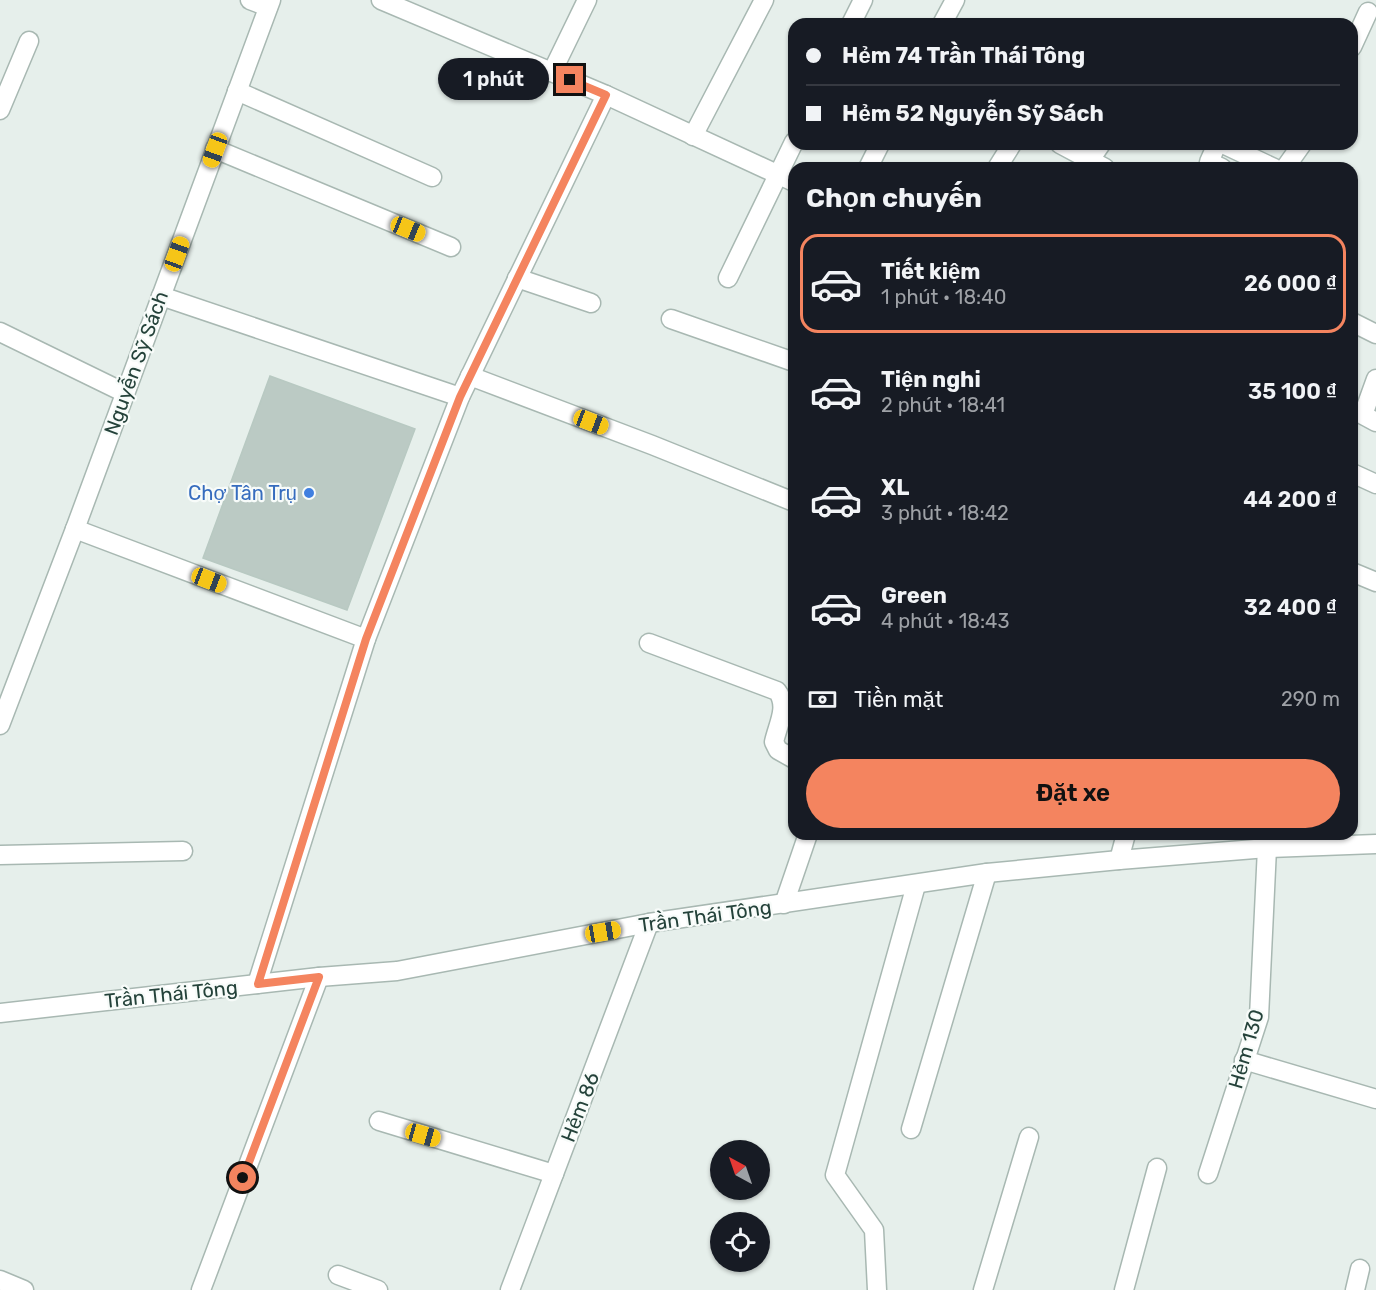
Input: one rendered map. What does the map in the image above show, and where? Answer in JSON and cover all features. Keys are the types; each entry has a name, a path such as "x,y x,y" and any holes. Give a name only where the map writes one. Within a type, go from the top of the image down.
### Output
{"street":[{"path":"250,0 269,4"},
{"path":"381,0 606,95 785,178 728,278"},
{"path":"552,72 587,0"},
{"path":"693,136 764,0"},
{"path":"854,18 863,0"},
{"path":"945,18 955,0"},
{"name":"Nguyễn Sỹ Sách","path":"0,725 269,4"},
{"path":"1358,36 1373,9"},
{"path":"0,110 29,41"},
{"path":"237,91 432,177"},
{"path":"258,984 366,639 460,397 606,95"},
{"path":"215,150 451,247"},
{"path":"1071,150 1094,162"},
{"path":"1236,150 1261,162"},
{"path":"517,278 591,303"},
{"path":"161,296 460,397"},
{"path":"671,319 788,360"},
{"path":"1358,325 1376,334"},
{"path":"0,332 125,393"},
{"path":"470,376 788,500"},
{"path":"1376,378 1363,415 1376,422"},
{"path":"1358,476 1376,484"},
{"path":"75,529 366,639"},
{"path":"1358,574 1376,582"},
{"path":"649,643 777,691 783,698 783,708 774,741 778,750 788,756"},
{"path":"784,904 806,840"},
{"path":"1119,860 1124,840"},
{"name":"Trần Thái Tông","path":"0,1014 319,977 397,971 649,923 987,873 1119,860 1239,842 1267,848 1376,844"},
{"name":"Hẻm 130","path":"1208,1174 1258,1017 1267,848"},
{"path":"0,855 183,851"},
{"path":"911,1129 987,873"},
{"path":"877,1290 874,1230 835,1175 916,885"},
{"name":"Hẻm 86","path":"510,1290 649,923"},
{"path":"201,1290 319,977"},
{"path":"1244,1060 1376,1099"},
{"path":"379,1121 554,1174"},
{"path":"982,1290 1029,1137"},
{"path":"1124,1290 1157,1168"},
{"path":"1355,1290 1360,1269"},
{"path":"338,1275 378,1290"},
{"path":"0,1280 24,1290"}],"building":[{"name":"Chợ Tân Trụ","path":"270,376 415,429 347,610 203,558"}],"place":[{"name":"Chợ Tân Trụ","path":"309,493"}],"route":[{"path":"243,1178 319,977 258,984 366,639 460,397 606,95 570,80"}]}
